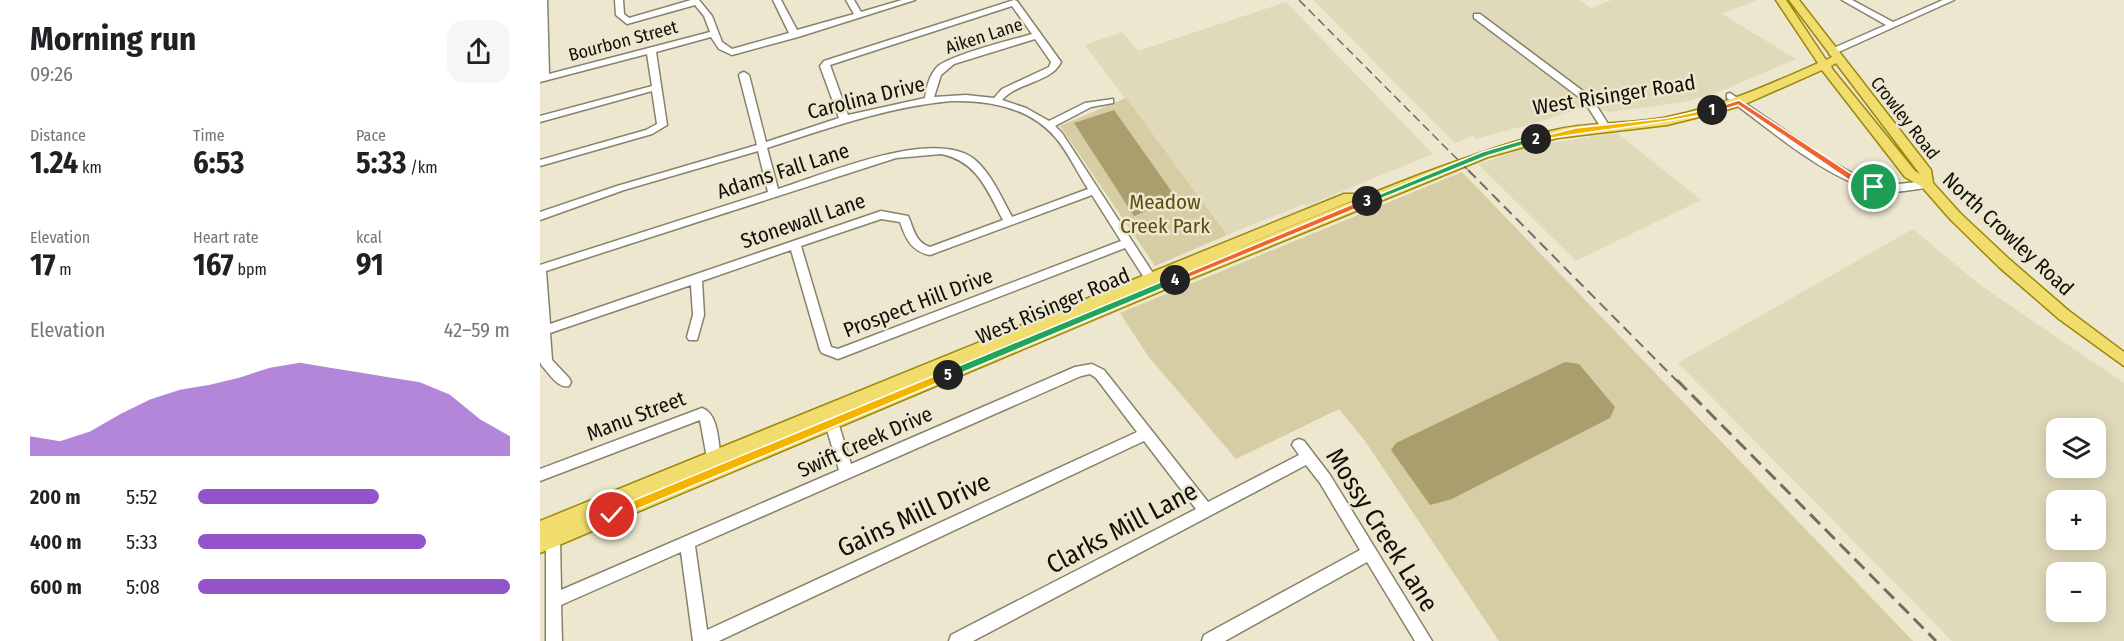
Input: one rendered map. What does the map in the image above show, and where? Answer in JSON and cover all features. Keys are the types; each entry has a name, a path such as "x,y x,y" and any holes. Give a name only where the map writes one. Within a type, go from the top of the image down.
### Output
{"main road":[{"name":"Crowley Road","path":"1780,0 1828,58"},
{"name":"Crowley Road","path":"1794,0 1828,58 1905,168 1927,184"},
{"name":"West Risinger Road","path":"544,538 714,458 1153,283 1238,255 1484,154 1543,137 1735,99 1828,58"},
{"name":"West Risinger Road","path":"544,538 832,423 1292,220 1489,142 1542,129 1603,124"},
{"name":"North Crowley Road","path":"1927,184 1955,216 2004,263 2064,315 2124,360"},
{"path":"1238,255 1291,229 1292,220"}],"street":[{"path":"543,0 543,79"},
{"path":"619,0 620,15 627,21 696,1 707,13 714,34 724,50 732,52 911,0"},
{"path":"777,0 795,35"},
{"path":"850,0 860,15"},
{"path":"1846,0 1892,25"},
{"name":"West Risinger Road","path":"1828,58 1872,41 1892,25 1948,0"},
{"path":"845,121 825,66 833,59 1014,3 1056,62 1053,69 1005,91 996,102"},
{"path":"1477,16 1578,90 1588,99 1603,124"},
{"name":"Bourbon Street","path":"543,79 714,34"},
{"name":"Aiken Lane","path":"929,100 933,77 938,69 951,62 1038,35"},
{"path":"540,163 656,129 663,122 651,50"},
{"path":"744,75 774,194"},
{"path":"540,119 657,87"},
{"name":"Carolina Drive","path":"540,216 845,121 929,100 951,98 996,102 1018,107 1049,125 1059,135 1153,283"},
{"name":"North Crowley Road","path":"1735,99 1828,162 1865,184 1887,188 1927,184"},
{"path":"1049,125 1088,105 1110,101"},
{"name":"Adams Fall Lane","path":"540,270 895,155 940,151 970,159 982,170 1009,222"},
{"name":"Stonewall Lane","path":"542,332 881,214 904,219 915,246 920,250 930,251 1095,190"},
{"name":"Prospect Hill Drive","path":"795,244 826,351 838,354 1127,243"},
{"path":"540,270 542,332 546,362 565,382"},
{"path":"693,337 699,321 701,303 696,278"},
{"name":"Swift Creek Drive","path":"554,601 1079,371 1092,369 1100,374 1206,511"},
{"name":"Manu Street","path":"540,475 702,413 707,419 714,458"},
{"path":"832,423 847,473"},
{"name":"Gains Mill Drive","path":"701,641 1147,433"},
{"name":"Clarks Mill Lane","path":"957,641 1206,511 1304,451"},
{"name":"Mossy Creek Lane","path":"1304,451 1424,641"},
{"path":"544,538 554,601 554,641"},
{"path":"687,543 701,641"},
{"path":"1210,641 1370,553"}],"shaded area":[{"path":"1313,0 1579,0 1591,8 1612,0 1757,0 1722,14 1796,59 1716,93 1684,102 1611,112 1584,107 1545,120 1475,139 1473,136 1455,143"},
{"path":"1286,2 1433,154 1306,206 1304,204 1227,235 1085,45 1122,32 1138,51"},
{"path":"1114,110 1177,199 1134,216 1074,123"},
{"path":"1617,133 1701,200 1576,261 1478,164 1535,145"},
{"path":"1913,229 1980,285 2124,383 2124,641 1952,641 1678,363"},
{"path":"1565,362 1579,364 1615,407 1610,418 1452,499 1430,505 1391,450 1396,443"}],"green space":[{"name":"Meadow Creek Park","path":"1126,98 1227,235 1155,266 1060,126"},
{"path":"1462,172 1913,641 1499,641 1365,441 1339,409 1236,459 1148,356 1120,313"}],"railway":[{"path":"1299,0 1469,171"},
{"path":"1468,170 1678,382"},
{"path":"1677,380 1936,641"}],"route":[{"path":"612,515 1173,280 1484,154 1527,141 1575,131 1667,121 1739,102 1855,180 1874,187"}]}
